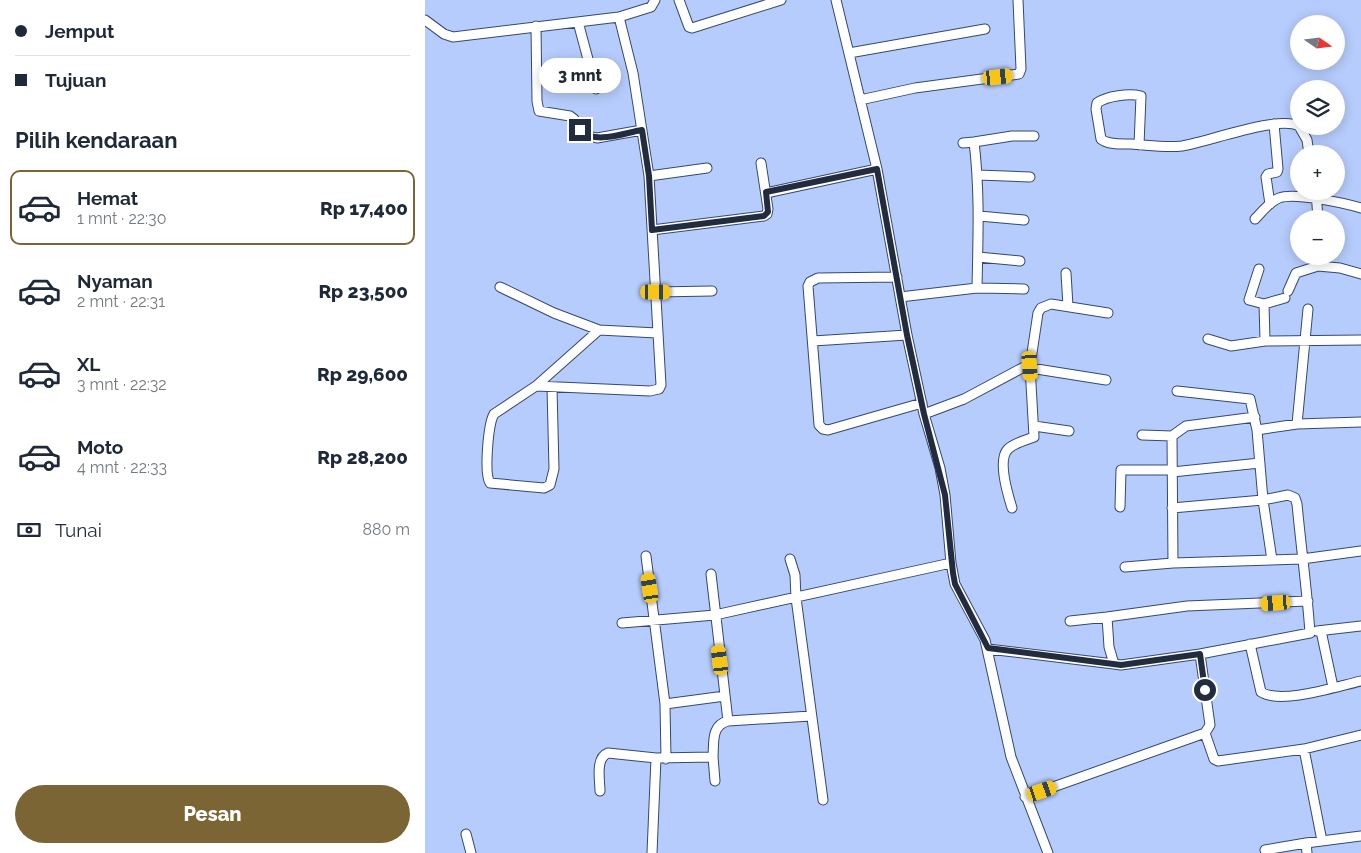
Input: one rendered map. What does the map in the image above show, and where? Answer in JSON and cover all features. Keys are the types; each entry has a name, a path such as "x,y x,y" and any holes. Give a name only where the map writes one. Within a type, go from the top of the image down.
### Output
{"street":[{"path":"425,20 449,37 619,17 651,6 655,0"},
{"path":"679,0 689,27 692,28 781,0"},
{"path":"836,0 877,169 907,335 924,414 945,495 951,563 955,584 988,648 1011,757 1048,853"},
{"path":"860,100 915,88 1019,74 1021,69 1018,0"},
{"path":"536,386 655,391 661,385 649,176 633,73 619,17"},
{"path":"577,22 596,89"},
{"path":"536,26 537,101 539,111 570,116 584,134 597,138 642,130"},
{"path":"849,53 985,29"},
{"path":"1139,145 1141,96 1133,94 1103,99 1097,103 1096,109 1103,141 1139,145 1180,146 1274,124 1290,123"},
{"path":"1270,204 1266,177 1268,174 1277,172 1278,169 1274,124"},
{"path":"963,143 1011,136 1033,136"},
{"path":"974,142 978,175 979,216 977,288"},
{"path":"652,230 764,216 768,212 761,163"},
{"path":"649,176 707,168"},
{"path":"766,192 877,169"},
{"path":"978,175 1030,177"},
{"path":"1255,219 1279,198 1290,197"},
{"path":"1331,200 1361,208"},
{"path":"979,216 1024,220"},
{"path":"978,257 1020,261"},
{"path":"1259,269 1249,300 1264,304 1287,295 1296,273 1318,266 1340,268 1361,274"},
{"path":"1066,273 1068,306"},
{"path":"897,277 818,278 810,282 808,286 819,425 823,429 828,430 922,403"},
{"path":"500,288 554,313 599,330 657,334"},
{"path":"900,297 977,288 1023,289"},
{"path":"656,292 712,291"},
{"path":"1012,508 1006,487 1005,454 1009,448 1034,437 1030,366 1035,325 1041,308 1051,304 1108,313"},
{"path":"1264,304 1265,341"},
{"path":"1297,424 1308,309"},
{"path":"552,388 554,470 550,485 544,488 490,483 488,481 487,468 492,417 496,411 536,386 599,330"},
{"path":"813,341 907,335"},
{"path":"1208,339 1231,346 1265,341 1361,340"},
{"path":"924,414 964,399 1017,370 1030,366 1106,380"},
{"path":"1177,391 1251,399 1257,430 1263,500 1272,560"},
{"path":"1141,436 1172,436 1186,426 1255,416"},
{"path":"1257,430 1297,424 1361,422"},
{"path":"1034,426 1069,431"},
{"path":"1172,436 1173,563"},
{"path":"1120,507 1121,470 1172,471 1260,463"},
{"path":"1172,508 1263,500 1288,495 1295,498 1310,632"},
{"path":"1125,567 1173,563 1302,559 1361,550"},
{"path":"646,556 665,704 666,758"},
{"path":"790,559 795,575 796,598 823,800"},
{"path":"622,624 655,619 715,615 951,563"},
{"path":"711,574 728,721"},
{"path":"1070,621 1187,606 1308,601"},
{"path":"1107,617 1109,647 1114,664"},
{"path":"988,648 1121,665 1200,654 1310,632 1361,626"},
{"path":"1321,631 1333,687"},
{"path":"1250,644 1261,692 1265,695 1273,697 1297,694 1361,680"},
{"path":"1025,797 1205,733 1210,726 1200,654"},
{"path":"665,704 725,696"},
{"path":"715,782 713,757 716,729 721,723 811,716"},
{"path":"1205,733 1215,759 1219,760 1304,749 1361,736"},
{"path":"1304,749 1322,841"},
{"path":"600,791 600,764 604,754 613,752 656,758 713,757"},
{"path":"652,853 656,758"},
{"path":"466,834 471,853"},
{"path":"1265,850 1361,836"},
{"path":"1306,843 1307,853"}],"route":[{"path":"580,130 584,134 597,138 642,130 649,176 652,230 746,220 764,216 768,212 766,192 877,169 907,335 924,414 945,495 951,563 955,584 988,648 1121,665 1200,654 1205,690"}]}
